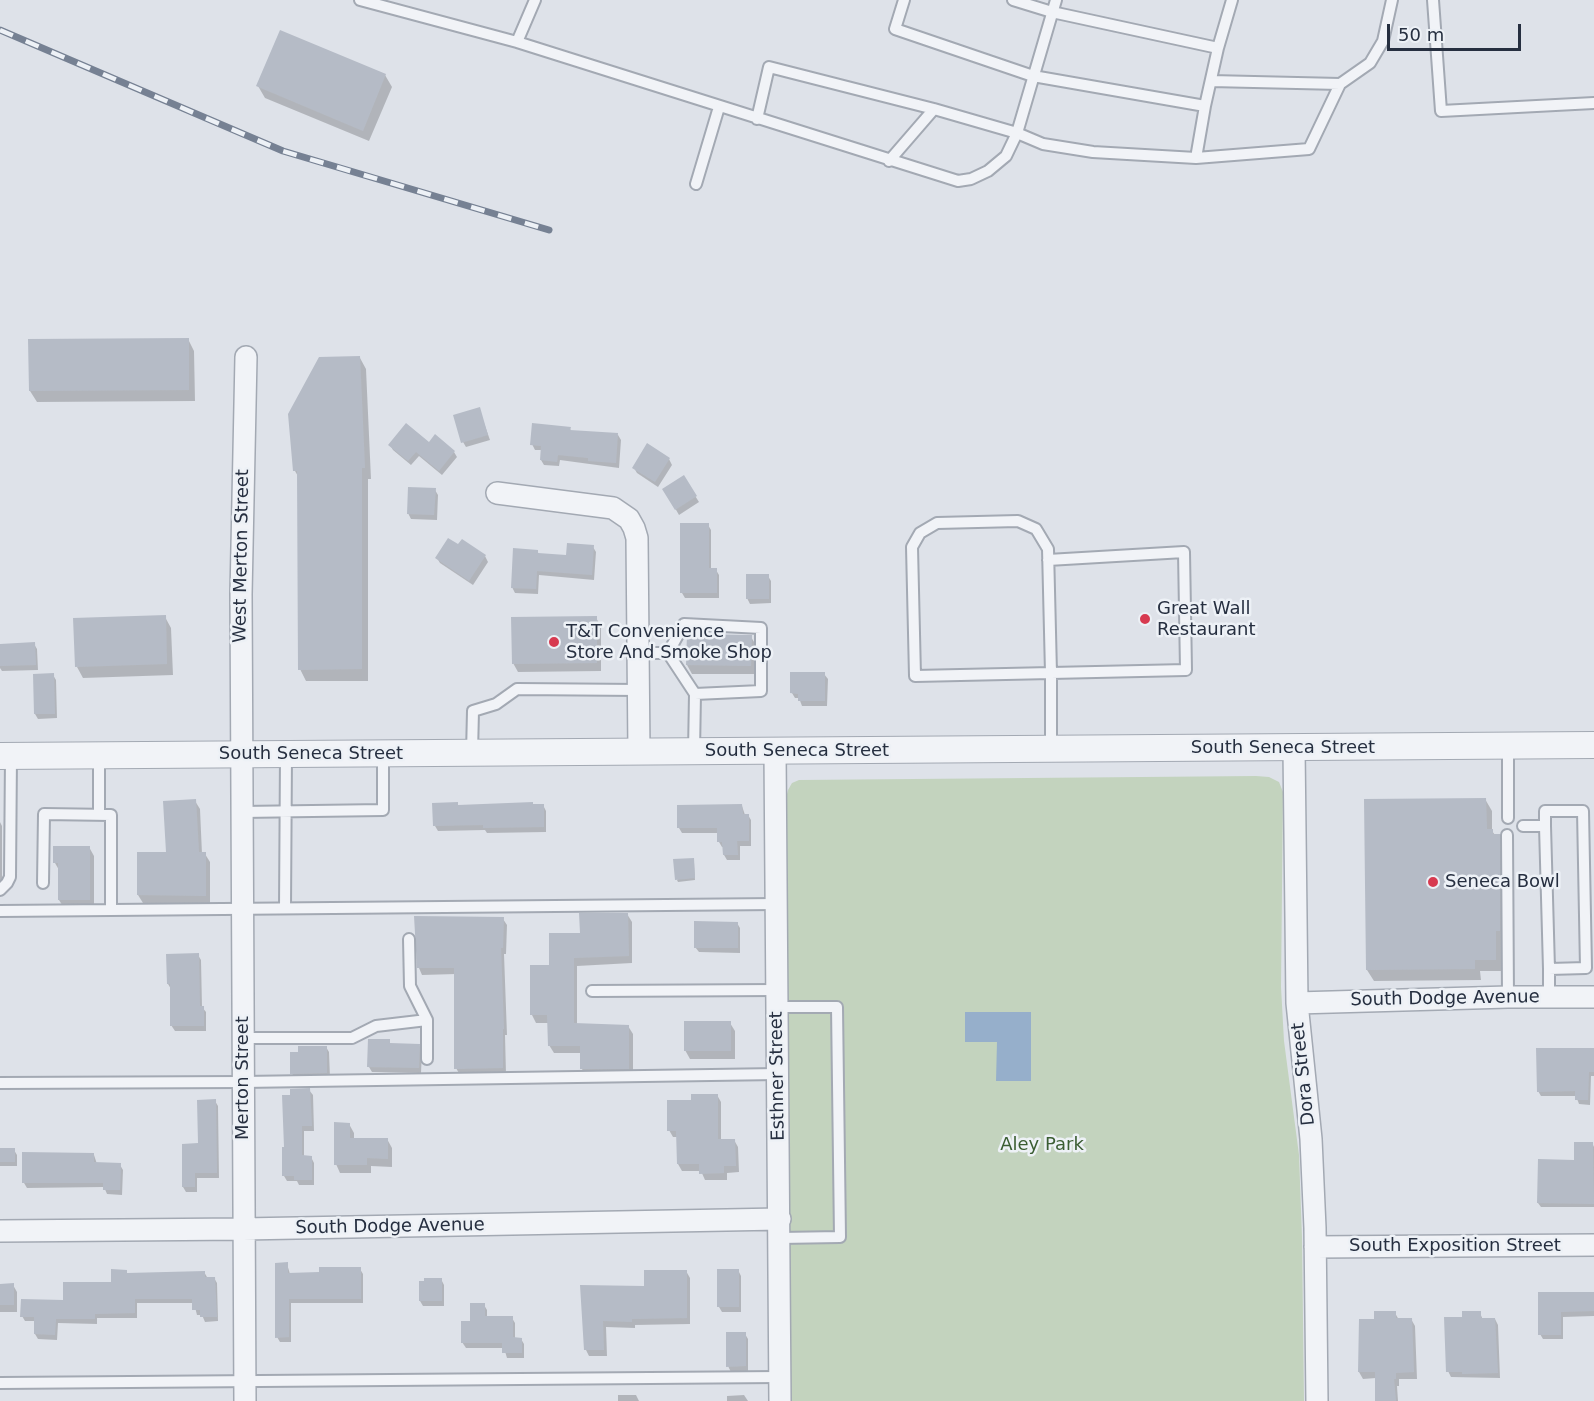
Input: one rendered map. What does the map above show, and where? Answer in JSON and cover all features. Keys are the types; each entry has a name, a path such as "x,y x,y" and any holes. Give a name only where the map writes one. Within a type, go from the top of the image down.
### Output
{"street":[{"name":"West Merton Street","path":"242,754 241,594 246,357"},
{"path":"497,493 613,508 629,519 634,528 637,538 639,753"},
{"name":"South Seneca Street","path":"5,756 1594,745"},
{"name":"Dora Street","path":"1294,748 1296,1003 1311,1139 1317,1401"},
{"name":"Esthner Street","path":"776,751 780,1401"},
{"name":"Merton Street","path":"242,754 245,1392"},
{"name":"South Dodge Avenue","path":"1296,1003 1594,997"},
{"name":"South Dodge Avenue","path":"0,1231 780,1228"},
{"name":"South Exposition Street","path":"1315,1246 1594,1245"}],"lane":[{"path":"360,0 517,42 958,181 971,179 988,171 1006,156 1017,134 1056,0"},
{"path":"517,42 535,0"},
{"path":"904,0 895,29 1033,76 1205,106"},
{"path":"1013,0 1052,12 1218,48"},
{"path":"1196,158 1218,48 1232,0"},
{"path":"757,119 769,67 934,109 1043,144 1093,152 1196,158 1309,149 1340,84 1370,63 1383,41 1392,0"},
{"path":"1433,0 1441,111 1594,103"},
{"path":"1211,81 1340,84"},
{"path":"696,184 719,107"},
{"path":"889,161 934,109"},
{"path":"1048,560 1184,552 1186,670 1051,673 915,676 912,547 920,533 937,523 1018,521 1036,529 1048,549 1048,560 1051,673 1051,750"},
{"path":"668,653 684,624 761,628 761,691 695,694"},
{"path":"638,653 668,653"},
{"path":"668,653 695,694 694,752"},
{"path":"472,753 473,711 496,704 517,689 639,690"},
{"path":"1508,746 1508,818"},
{"path":"285,908 286,754"},
{"path":"242,812 382,810 383,754"},
{"path":"99,755 99,815"},
{"path":"0,890 10,877 5,804 5,756"},
{"path":"1549,969 1586,968 1583,811 1545,811 1549,997"},
{"path":"43,884 44,814 111,815 111,909"},
{"path":"1523,826 1545,826"},
{"path":"1507,835 1508,997"},
{"path":"0,911 777,904"},
{"path":"409,939 410,986 427,1020 427,1059"},
{"path":"592,990 777,998 837,1007 840,1237 780,1228"},
{"path":"243,1038 352,1038 376,1026 427,1020"},
{"path":"0,1083 243,1082 778,1074"},
{"path":"0,1383 245,1392 780,1377"}],"green space":[{"name":"Aley Park","path":"1269,777 1279,782 1283,792 1281,987 1284,1041 1299,1155 1304,1401 791,1401 785,802 792,783 799,780"}],"water":[{"path":"965,1012 1031,1012 1031,1081 996,1081 997,1042 965,1042"}],"building":[{"path":"280,30 386,74 363,131 256,86"},
{"path":"189,338 189,390 29,391 28,339"},
{"path":"360,356 365,468 362,468 362,669 298,670 297,471 293,471 288,414 319,357"},
{"path":"480,407 488,435 461,443 453,415"},
{"path":"406,423 429,442 435,434 455,451 439,471 416,452 408,461 388,445"},
{"path":"532,423 571,427 570,430 618,433 616,463 588,461 588,458 558,455 557,462 540,460 541,446 530,445"},
{"path":"647,443 670,458 655,482 632,468"},
{"path":"684,475 697,496 675,510 662,489"},
{"path":"408,487 436,488 434,515 407,514"},
{"path":"680,523 709,523 709,568 717,568 717,593 680,593"},
{"path":"448,538 458,544 462,539 486,555 469,581 435,558"},
{"path":"567,543 594,545 592,575 537,571 536,589 511,588 513,548 566,555"},
{"path":"746,574 769,574 769,599 746,599"},
{"path":"166,615 167,664 75,667 73,618"},
{"path":"597,616 597,663 512,664 511,617"},
{"path":"687,634 752,635 751,666 686,665"},
{"path":"35,642 36,665 0,666 0,644"},
{"path":"790,672 825,672 825,701 798,701 798,694 790,693"},
{"path":"54,673 55,714 34,714 33,674"},
{"name":"Seneca Bowl","path":"1486,798 1487,829 1493,829 1493,834 1500,834 1500,931 1496,931 1496,960 1475,960 1475,969 1366,970 1364,799"},
{"path":"196,799 199,852 206,852 206,896 137,895 137,852 166,852 163,801"},
{"path":"458,802 458,805 533,802 533,804 544,804 544,827 433,826 432,803"},
{"path":"742,804 743,814 749,814 749,841 737,841 738,855 723,855 722,842 717,842 717,828 677,828 677,805"},
{"path":"53,846 90,846 90,900 58,900 58,863 53,863"},
{"path":"694,858 695,878 675,880 673,859"},
{"path":"579,913 628,913 629,956 574,958 574,1023 629,1025 629,1069 580,1069 580,1046 548,1046 547,1015 530,1015 530,965 549,965 549,933 580,933"},
{"path":"414,916 504,917 503,948 501,948 503,1068 454,1069 454,968 417,968"},
{"path":"694,921 738,922 738,948 694,948"},
{"path":"199,953 200,1006 204,1006 204,1026 170,1026 170,984 167,984 166,954"},
{"path":"684,1021 731,1021 731,1051 684,1051"},
{"path":"368,1039 390,1039 390,1043 420,1044 419,1068 367,1067"},
{"path":"298,1046 327,1046 327,1073 290,1074 290,1052 298,1052"},
{"path":"1536,1048 1594,1048 1594,1072 1589,1072 1588,1100 1575,1100 1575,1091 1537,1092"},
{"path":"310,1088 312,1126 302,1126 302,1155 312,1156 312,1180 294,1180 294,1176 282,1176 282,1147 284,1147 282,1095 290,1095 290,1089"},
{"path":"691,1094 718,1094 718,1139 735,1139 736,1166 724,1166 724,1173 699,1174 699,1164 677,1164 676,1131 667,1131 667,1100 691,1100"},
{"path":"216,1099 217,1173 195,1173 195,1187 182,1187 182,1144 198,1143 197,1100"},
{"path":"334,1122 350,1123 350,1138 388,1138 388,1159 367,1158 367,1165 334,1165"},
{"path":"1574,1142 1593,1142 1594,1204 1537,1203 1538,1159 1574,1160"},
{"path":"0,1148 15,1148 15,1162 0,1162"},
{"path":"22,1152 94,1153 94,1162 121,1163 120,1190 103,1190 103,1183 22,1183"},
{"path":"288,1262 288,1273 319,1272 319,1267 361,1267 361,1299 289,1299 289,1337 275,1338 275,1263"},
{"path":"111,1269 127,1270 127,1273 205,1271 205,1277 215,1277 217,1317 200,1317 200,1310 192,1310 192,1299 135,1299 135,1313 95,1314 95,1319 56,1319 55,1335 34,1334 34,1317 20,1317 21,1299 63,1300 63,1282 111,1282"},
{"path":"717,1269 739,1269 739,1307 717,1307"},
{"path":"644,1270 687,1270 687,1318 632,1319 632,1322 603,1321 604,1350 584,1350 580,1285 644,1286"},
{"path":"424,1278 442,1278 442,1301 419,1301 419,1281 424,1281"},
{"path":"14,1283 14,1305 0,1305 0,1284"},
{"path":"1538,1292 1594,1292 1594,1311 1561,1312 1561,1335 1538,1335"},
{"path":"470,1303 485,1303 485,1316 513,1316 513,1337 522,1338 522,1353 502,1353 502,1343 461,1343 461,1321 470,1321"},
{"path":"1374,1311 1396,1311 1396,1318 1412,1318 1414,1372 1396,1373 1396,1379 1394,1379 1396,1401 1375,1401 1375,1372 1358,1372 1359,1319 1374,1319"},
{"path":"1462,1311 1481,1311 1481,1318 1495,1318 1498,1373 1446,1372 1444,1317 1462,1317"},
{"path":"726,1332 746,1332 746,1366 726,1367"}],"railway":[{"path":"0,30 283,151 549,230"}],"place":[{"name":"Great Wall Restaurant","path":"1145,619"},
{"name":"T&T Convenience Store And Smoke Shop","path":"554,642"},
{"name":"Seneca Bowl","path":"1433,882"}]}
